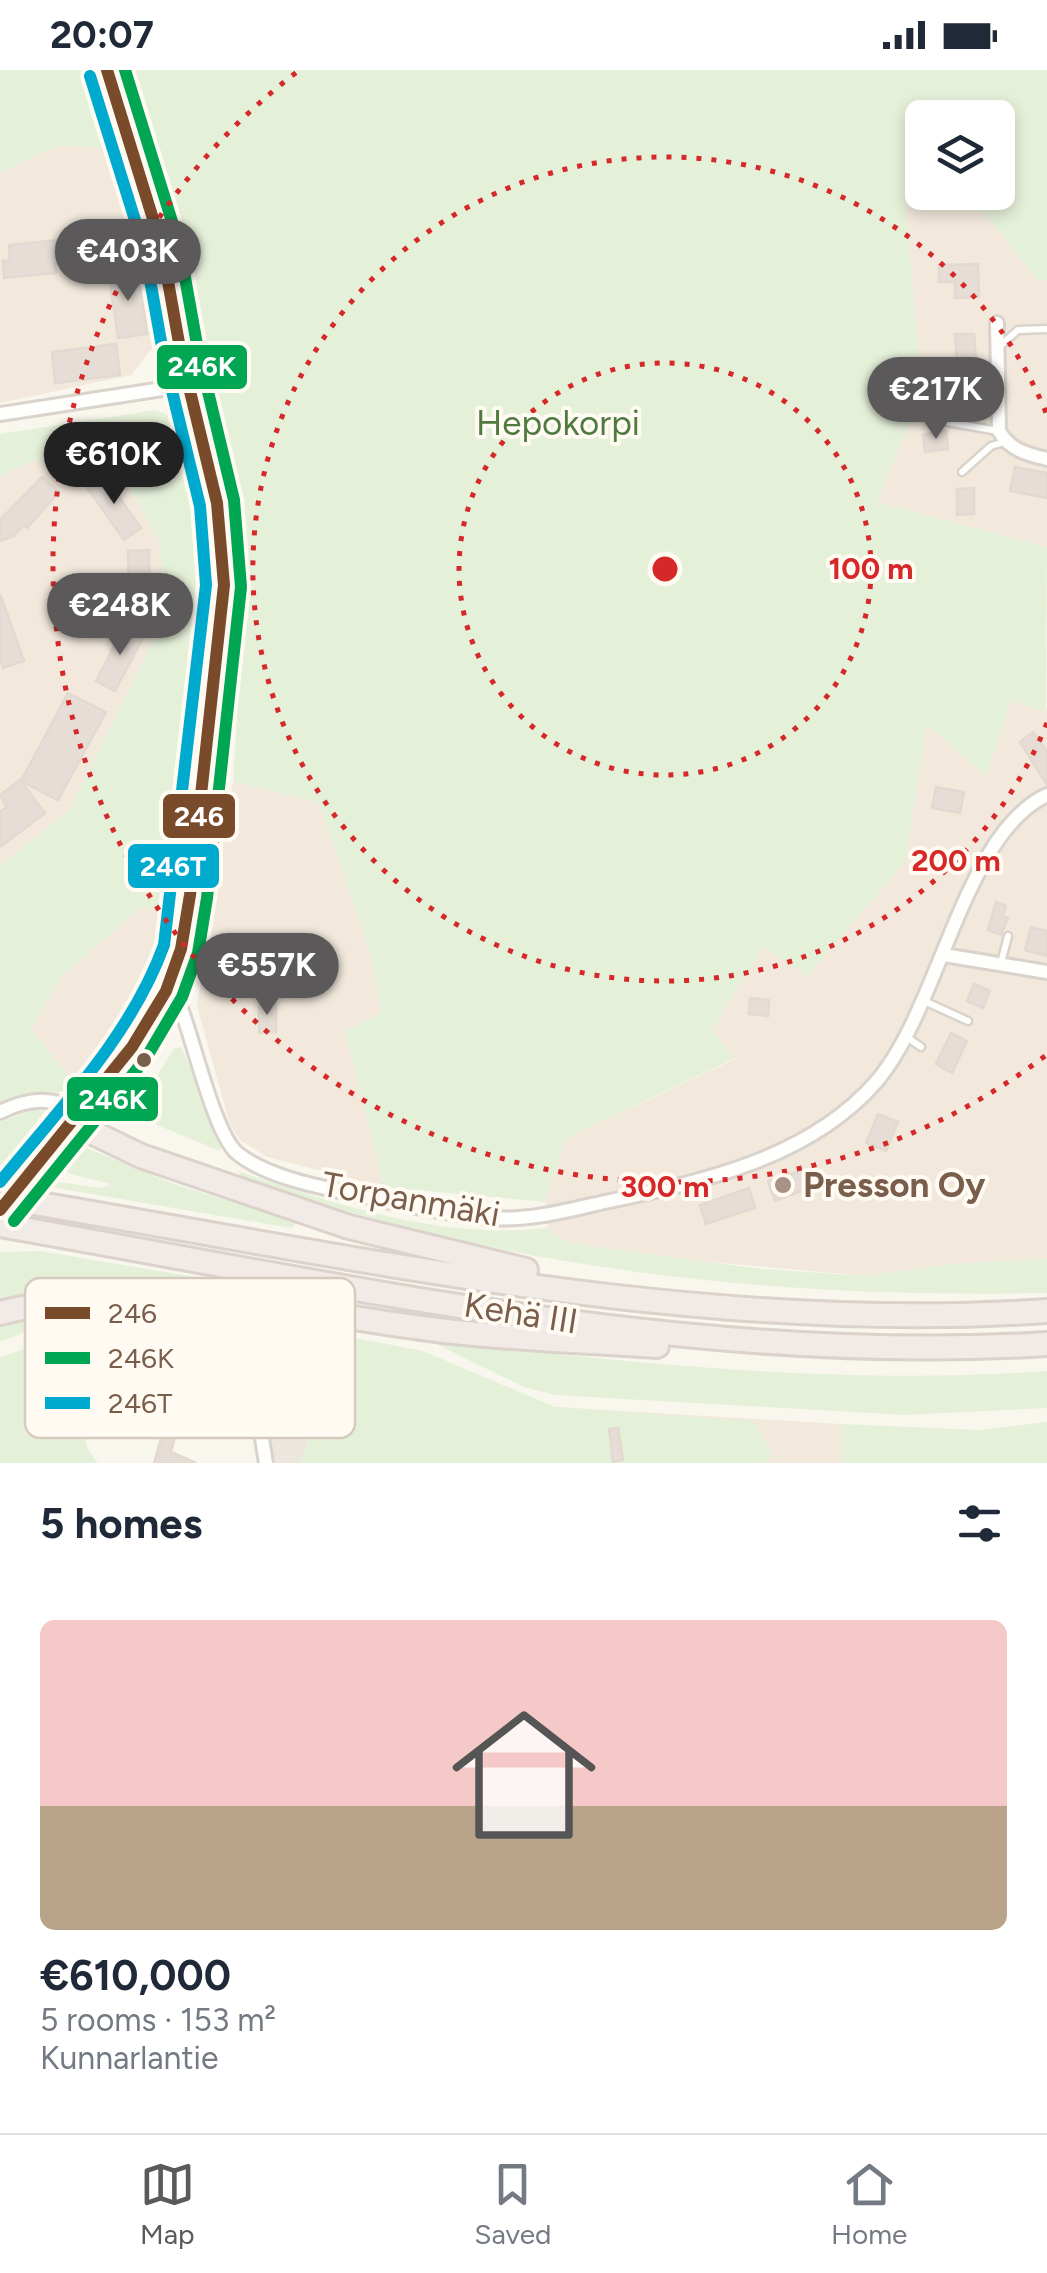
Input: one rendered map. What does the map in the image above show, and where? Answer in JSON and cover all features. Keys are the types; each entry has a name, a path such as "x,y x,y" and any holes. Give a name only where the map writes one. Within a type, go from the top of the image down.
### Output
{"highway":[{"path":"76,1117 140,1156 349,1228 665,1302"},
{"name":"Kehä III","path":"0,1197 481,1278 665,1302 852,1314 1047,1311"},
{"name":"Kehä III","path":"8,1227 309,1278"},
{"name":"Kehä III","path":"355,1286 556,1320 806,1344 1047,1344"},
{"path":"0,1313 25,1308"},
{"path":"355,1318 440,1330 726,1351 806,1344"}],"main road":[{"path":"0,1210 150,1022 166,991 180,949 190,895 224,585 217,502 148,192 107,70"}],"street":[{"path":"996,323 1002,437 1022,453 1047,459"},
{"path":"0,414 188,385"},
{"name":"Torpanmäki","path":"166,991 180,1006 225,1135 243,1157 325,1188 496,1218 553,1213 728,1174 838,1120 876,1082 908,1038 994,842 1022,810 1047,795"},
{"path":"944,956 1047,972"},
{"path":"0,1112 35,1099 63,1102 76,1117"},
{"path":"262,1438 266,1463"}],"lane":[{"path":"997,348 1018,330 1047,329"},
{"path":"930,419 1002,437"},
{"path":"962,472 1002,437"},
{"path":"1001,965 1008,936"},
{"path":"924,1000 968,1021"},
{"path":"908,1038 922,1047"}],"shaded area":[{"path":"57,146 123,148 143,196 159,326 155,345 131,375 0,403 0,173"},
{"path":"905,210 986,213 1039,282 1047,279 1047,547 876,503 922,393"},
{"path":"31,461 116,463 160,543 166,616 68,812 0,865 0,476"},
{"path":"1011,700 1045,712 1047,707 1047,1259 949,1264 867,1276 664,1258 564,1240 548,1228 545,1202 565,1139 735,1059 711,1031 763,946 927,723"},
{"path":"233,781 319,802 370,952 382,1013 345,1031 384,1187 267,1157 240,1140 230,1125 197,1006"},
{"path":"143,906 178,918 166,968 116,1053 77,1086 30,1029 63,975"},
{"path":"555,1407 841,1424 841,1463 544,1463"},
{"path":"270,1438 308,1438 301,1463 275,1463"}],"green space":[{"path":"0,70 96,70 123,148 57,146 0,173"},
{"name":"Hepokorpi","path":"134,70 1047,70 1047,279 1040,283 985,213 968,210 1015,210 1015,100 905,100 905,210 922,393 877,502 1047,547 1046,712 1011,701 986,777 927,724 905,862 807,976 763,947 712,1030 735,1058 565,1139 545,1202 384,1187 345,1031 382,1012 370,952 319,803 233,781 246,576 240,510 189,303 179,233 168,209 163,171"},
{"path":"156,410 168,415 184,464 203,486 211,552 212,615 178,918 143,906 63,975 31,1029 77,1086 0,1105 0,865 68,812 166,615 160,543 116,463 32,461 0,476 0,434"},
{"path":"181,1047 221,1138 220,1151 133,1115 174,1048"},
{"path":"36,1108 45,1111 0,1169 0,1122"},
{"path":"87,1148 174,1184 297,1222 292,1228 39,1185 44,1180 102,1188 111,1184 63,1172"},
{"path":"238,1171 391,1217 469,1229 548,1228 564,1240 589,1246 762,1269 867,1276 949,1264 1047,1259 1047,1293 842,1290 740,1284 639,1272 439,1236 341,1210 243,1178"},
{"path":"41,1251 201,1278 25,1278 25,1297 0,1301 0,1252"},
{"path":"355,1304 515,1331 355,1307"},
{"path":"25,1317 25,1332 0,1342 0,1321"},
{"path":"355,1338 423,1351 555,1407 754,1421 773,1456 763,1463 301,1463 309,1438 355,1438"},
{"path":"426,1339 736,1370 892,1376 1047,1371 1047,1408 905,1415 555,1395 524,1387"},
{"path":"25,1349 25,1438 85,1438 98,1463 0,1463 0,1357"},
{"path":"1047,1422 1047,1463 841,1463 841,1424 979,1430"}],"building":[{"path":"68,239 71,261 55,263 56,273 4,278 3,261 10,261 9,245"},
{"path":"978,264 979,297 955,298 955,282 939,282 939,265"},
{"path":"138,271 147,334 118,338 109,275"},
{"path":"955,334 974,334 978,390 959,391"},
{"path":"116,344 120,375 55,383 52,352"},
{"path":"946,431 948,449 925,452 923,435"},
{"path":"1015,467 1047,473 1047,498 1010,491"},
{"path":"103,474 141,528 124,540 86,486"},
{"path":"42,477 59,492 27,528 24,525 14,536 0,541 0,520"},
{"path":"974,488 974,514 957,515 957,489"},
{"path":"149,550 150,614 129,614 128,551"},
{"path":"0,594 24,661 3,668 0,658"},
{"path":"125,626 144,636 115,691 96,681"},
{"path":"68,693 106,712 58,800 21,781"},
{"path":"1033,732 1047,751 1047,785 1020,742"},
{"path":"20,780 45,813 0,847 0,812 7,807 0,795"},
{"path":"936,787 964,792 960,813 932,808"},
{"path":"996,902 1006,906 1003,916 1008,918 1001,935 988,930"},
{"path":"1031,927 1047,931 1047,956 1025,950"},
{"path":"974,984 990,991 983,1008 967,1001"},
{"path":"750,998 769,1000 768,1016 749,1014"},
{"path":"259,1003 276,1003 276,1032 259,1033"},
{"path":"951,1033 967,1041 952,1073 936,1064"},
{"path":"878,1114 898,1122 886,1151 866,1143"},
{"path":"806,1169 812,1187 775,1201 768,1181"},
{"path":"749,1188 755,1208 706,1224 700,1205"},
{"path":"618,1428 623,1460 613,1462 609,1429"},
{"path":"161,1438 175,1438 171,1452 196,1463 154,1463"}],"transit line":[{"name":"246","path":"0,1210 132,1047 166,991 181,949 190,895 224,585 217,503 181,354 162,248 107,70"},
{"name":"246K","path":"14,1221 146,1058 182,997 198,953 241,587 234,500 198,350 179,244 125,70"},
{"name":"246T","path":"0,1182 113,1040 133,1010 164,945 206,585 200,506 164,358 145,252 90,76"}],"place":[{"name":"Presson Oy","path":"783,1185"}]}
